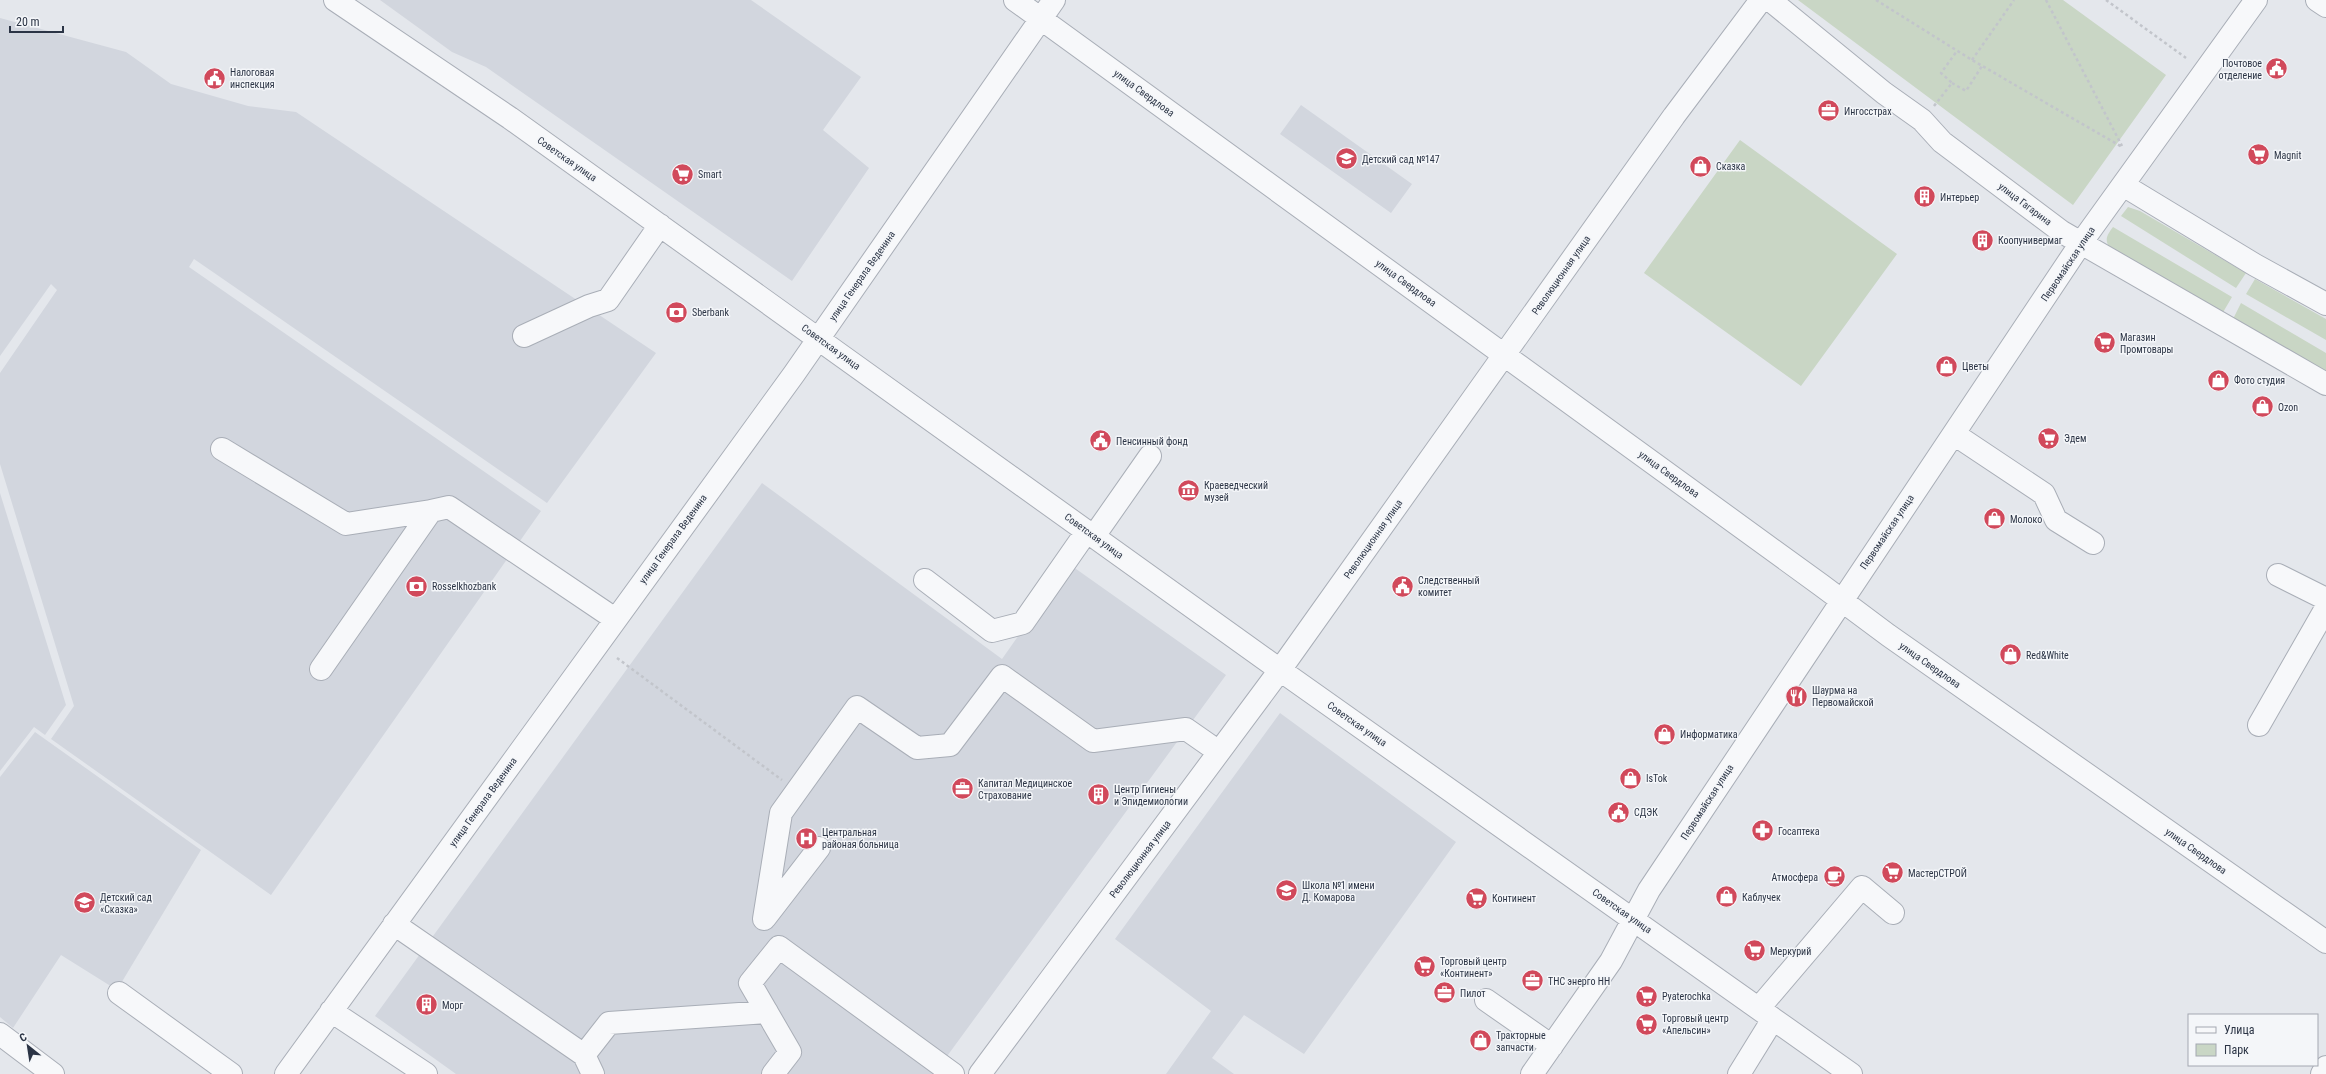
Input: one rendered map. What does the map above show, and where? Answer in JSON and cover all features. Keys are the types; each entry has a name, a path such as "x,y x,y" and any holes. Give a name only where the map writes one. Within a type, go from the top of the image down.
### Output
{"street":[{"name":"Советская улица","path":"319,0 341,4 510,118 1091,533 1280,670 1766,1013 1842,1072"},
{"name":"улица Свердлова","path":"1015,0 1841,599 1895,640 2326,942"},
{"name":"улица Генерала Веденина","path":"286,1074 818,338 1054,0"},
{"name":"Революционная улица","path":"980,1074 1280,670 1674,116 1761,0"},
{"name":"улица Гагарина","path":"1770,0 1884,93 1922,120 1942,142 2081,243 2326,384"},
{"name":"Первомайская улица","path":"1532,1074 1611,961 1633,918 1841,599 1954,434 2081,243 2256,0"},
{"path":"2317,0 2326,6"},
{"path":"2123,185 2255,265 2326,304"},
{"path":"524,336 589,306 608,300 660,225"},
{"path":"1954,434 2044,494 2056,520 2093,543"},
{"path":"222,449 346,524 449,508 615,619"},
{"path":"925,580 992,631 1024,623 1150,456"},
{"path":"321,670 431,511"},
{"path":"2278,575 2326,599"},
{"path":"2259,725 2326,608"},
{"path":"953,1074 779,947 764,919 781,813 857,707 917,748 950,745 1002,676 1093,741 1186,729 1219,752"},
{"path":"764,919 819,848"},
{"path":"1739,1074 1766,1013 1862,887 1893,913"},
{"path":"394,924 584,1055 593,1074"},
{"path":"773,1074 790,1052 750,983 779,947"},
{"path":"119,993 231,1074"},
{"path":"1486,1000 1552,1046"},
{"path":"331,1011 426,1074"},
{"path":"584,1055 609,1023 767,1012"},
{"path":"0,1034 53,1074"},
{"path":"2322,1074 2326,1067"}],"path":[{"path":"1876,0 1982,66 2122,147 2046,0"},
{"path":"1972,60 2014,0"},
{"path":"2106,0 2186,58"},
{"path":"1957,51 1941,73 1952,83 1966,91 1982,66"},
{"path":"1922,120 1952,83"},
{"path":"617,658 797,791"}],"shaded area":[{"path":"380,0 751,0 861,77 823,130 869,168 792,281 486,67 452,52"},
{"path":"0,18 126,52 171,84 248,106 296,112 656,353 547,503 194,259 189,267 541,511 271,895 51,739 74,706 0,464 0,373 57,290 51,284 0,356"},
{"name":"Детский сад №147","path":"1301,105 1412,184 1391,213 1280,134"},
{"name":"Центральная районая больница","path":"762,483 1002,659 1069,564 1226,675 934,1074 456,1074 375,1016"},
{"path":"0,493 66,705 45,735 34,727 0,771"},
{"name":"Школа №1 имени Д. Комарова","path":"1280,713 1456,842 1304,1054 1244,1015 1212,1058 1234,1074 1166,1074 1211,1011 1115,939"},
{"name":"Детский сад «Сказка»","path":"35,732 201,850 117,990 61,955 13,1028 0,1017 0,777"}],"green space":[{"path":"1798,0 2063,0 2166,75 2073,205"},
{"path":"1740,140 1897,254 1801,386 1644,273"},
{"path":"2128,207 2140,211 2246,273 2236,288 2121,216"},
{"path":"2113,227 2232,297 2222,314 2110,248 2107,238"},
{"path":"2255,279 2326,319 2326,340 2246,294"},
{"path":"2241,303 2326,353 2326,372 2233,319"}],"place":[{"name":"Почтовое отделение","path":"2277,69"},
{"name":"Налоговая инспекция","path":"215,78"},
{"name":"Ингосстрах","path":"1829,111"},
{"name":"Magnit","path":"2258,155"},
{"name":"Детский сад №147","path":"1346,159"},
{"name":"Сказка","path":"1701,166"},
{"name":"Smart","path":"683,174"},
{"name":"Интерьер","path":"1925,197"},
{"name":"Коопунивермаг","path":"1982,240"},
{"name":"Sberbank","path":"677,312"},
{"name":"Магазин Промтовары","path":"2104,343"},
{"name":"Цветы","path":"1947,366"},
{"name":"Фото студия","path":"2218,380"},
{"name":"Ozon","path":"2262,407"},
{"name":"Эдем","path":"2049,438"},
{"name":"Пенсинный фонд","path":"1100,441"},
{"name":"Краеведческий музей","path":"1188,491"},
{"name":"Молоко","path":"1995,519"},
{"name":"Rosselkhozbank","path":"416,586"},
{"name":"Следственный комитет","path":"1403,586"},
{"name":"Red&White","path":"2010,655"},
{"name":"Шаурма на Первомайской","path":"1797,696"},
{"name":"Информатика","path":"1664,734"},
{"name":"IsTok","path":"1631,778"},
{"name":"Капитал Медицинское Страхование","path":"963,789"},
{"name":"Центр Гигиены и Эпидемиологии","path":"1099,795"},
{"name":"СДЭК","path":"1619,812"},
{"name":"Госаптека","path":"1762,831"},
{"name":"Центральная районая больница","path":"806,838"},
{"name":"МастерСТРОЙ","path":"1893,873"},
{"name":"Атмосфера","path":"1834,877"},
{"name":"Школа №1 имени Д. Комарова","path":"1286,891"},
{"name":"Каблучек","path":"1726,897"},
{"name":"Континент","path":"1477,898"},
{"name":"Детский сад «Сказка»","path":"85,903"},
{"name":"Меркурий","path":"1755,951"},
{"name":"Торговый центр «Континент»","path":"1425,967"},
{"name":"ТНС энерго НН","path":"1532,981"},
{"name":"Пилот","path":"1445,993"},
{"name":"Pyaterochka","path":"1647,996"},
{"name":"Морг","path":"426,1005"},
{"name":"Торговый центр «Апельсин»","path":"1647,1024"},
{"name":"Тракторные запчасти","path":"1481,1041"}]}
